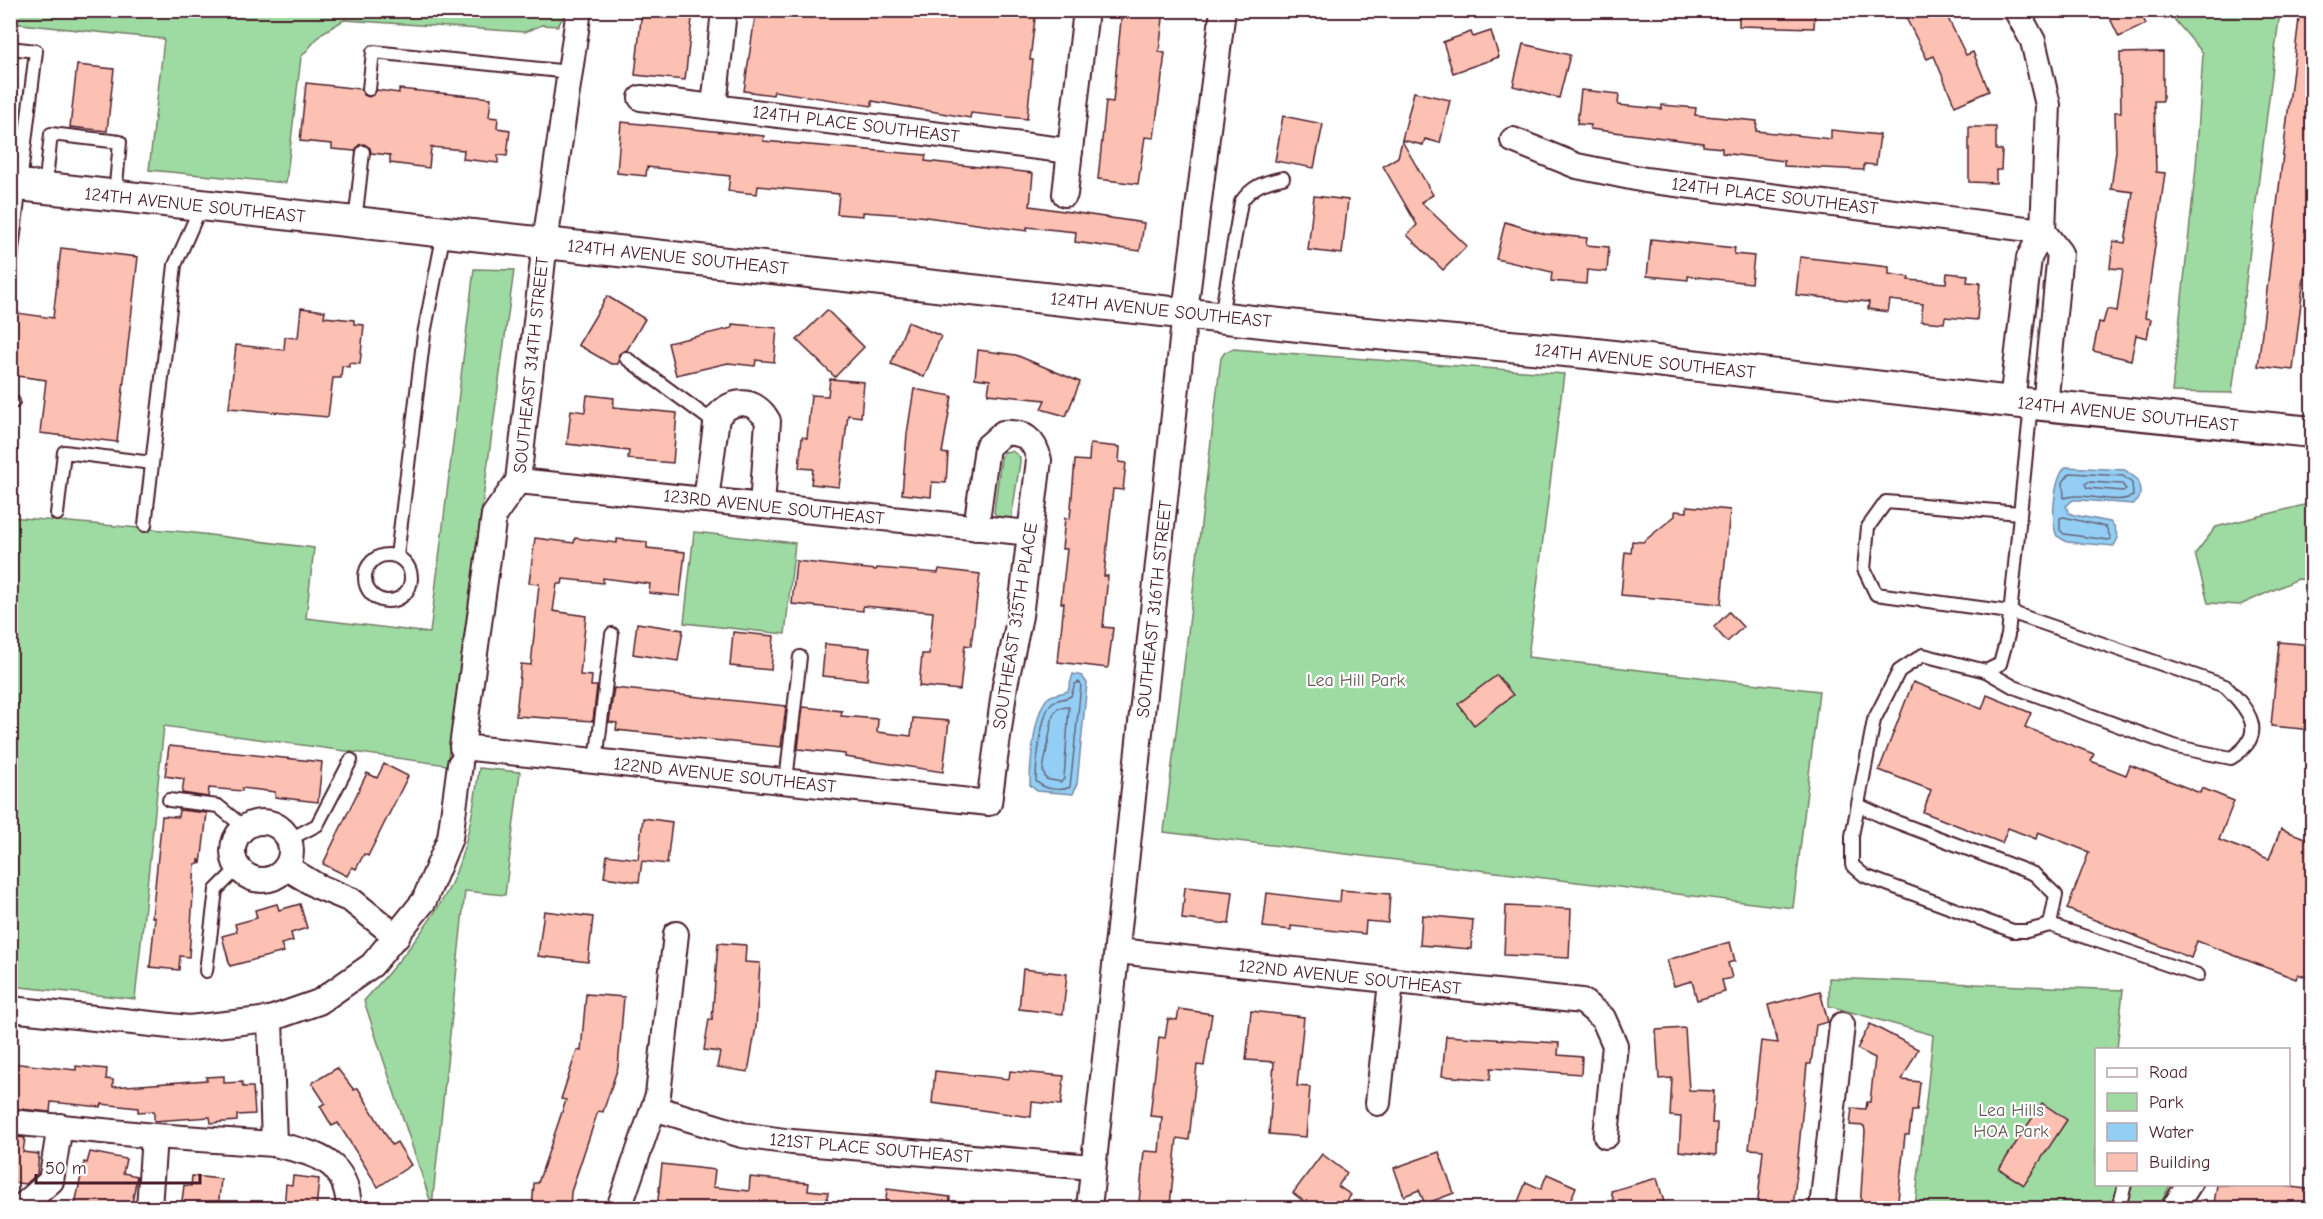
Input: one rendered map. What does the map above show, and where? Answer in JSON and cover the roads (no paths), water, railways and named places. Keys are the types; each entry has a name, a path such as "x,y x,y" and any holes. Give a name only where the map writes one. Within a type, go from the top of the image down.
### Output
{"street":[{"name":"SOUTHEAST 314TH STREET","path":"397,937 424,901 450,838 494,515 518,480 544,242 579,10"},
{"path":"714,107 724,10"},
{"path":"1065,194 1086,10"},
{"name":"SOUTHEAST 316TH STREET","path":"1089,1209 1185,312 1223,10"},
{"path":"2016,10 2033,41 2048,105 2043,231 2029,258 2030,404"},
{"name":"124TH PLACE SOUTHEAST","path":"641,98 1070,151"},
{"name":"124TH PLACE SOUTHEAST","path":"1513,140 1577,166 1645,180 2043,231"},
{"name":"124TH AVENUE SOUTHEAST","path":"25,186 1344,331 1587,353 2030,404 2313,432"},
{"path":"2030,404 2060,253 2043,231"},
{"path":"706,500 716,424 724,409 734,403 744,402 763,412 770,432 762,506"},
{"name":"SOUTHEAST 315TH PLACE","path":"976,528 987,447 1003,433 1013,432 1032,441 1039,460 1020,616 1005,685 989,803"},
{"name":"123RD AVENUE SOUTHEAST","path":"518,480 1030,533"},
{"name":"122ND AVENUE SOUTHEAST","path":"461,756 596,762 989,803"},
{"path":"261,822 270,824 277,827 288,840 290,849 286,867 280,874 262,880 253,879 238,868 233,851 239,834 245,828 261,822"},
{"path":"10,1009 189,1028 270,1019 319,1002 372,965 397,937 351,900 317,886 286,867"},
{"path":"619,1209 654,1108 661,1080 676,934"},
{"name":"122ND AVENUE SOUTHEAST","path":"1118,951 1582,1001 1603,1018 1615,1045 1606,1136"},
{"path":"1378,1103 1391,982"},
{"path":"270,1019 274,1144"},
{"path":"1822,1209 1842,1025"},
{"name":"121ST PLACE SOUTHEAST","path":"654,1108 742,1134 792,1142 1092,1167"},
{"path":"10,1122 154,1136 274,1144 324,1159 339,1173 348,1188 349,1209"},
{"path":"20,1209 51,1181 60,1126"},
{"path":"149,1209 154,1136"},
{"path":"2174,1209 2187,1186"}],"lane":[{"path":"10,48 36,51 25,186 10,267"},
{"path":"369,89 373,52 570,72"},
{"path":"25,186 51,134 120,142 114,196"},
{"path":"356,222 363,152"},
{"path":"1221,316 1241,202 1247,194 1262,183 1283,178"},
{"path":"145,525 175,265 201,205"},
{"path":"397,556 424,334 444,232"},
{"path":"626,358 716,424"},
{"path":"1986,672 2000,664 2008,635 2030,404"},
{"path":"57,514 64,452 152,463"},
{"path":"2020,513 1886,502 1868,527 1864,569 1876,594 2010,612 2225,686 2248,709 2252,733 2245,750 2231,758 2177,747 2014,687 1986,672 1923,655 1899,671 1874,720 1858,805 1851,865 1865,876 2013,931 2027,931 2050,925 2199,975"},
{"path":"596,762 612,634"},
{"path":"786,782 800,657"},
{"path":"288,840 317,825 351,760"},
{"path":"169,800 218,806 245,828"},
{"path":"1858,805 1886,818 2034,874 2056,895 2050,925"},
{"path":"206,970 216,890 238,868"},
{"path":"2119,1209 2125,1186"}],"water":[{"path":"2066,467 2125,470 2138,480 2140,497 2133,504 2073,500 2066,506 2069,513 2074,515 2110,522 2118,538 2114,546 2067,542 2057,536 2054,500 2059,480"},
{"path":"1073,674 1082,676 1087,683 1077,784 1073,794 1037,791 1030,785 1036,725 1044,703 1053,695 1068,691"}],"park label":[{"name":"Lea Hill Park","path":"1356,680"},
{"name":"Lea Hills HOA Park","path":"2011,1120"}]}
